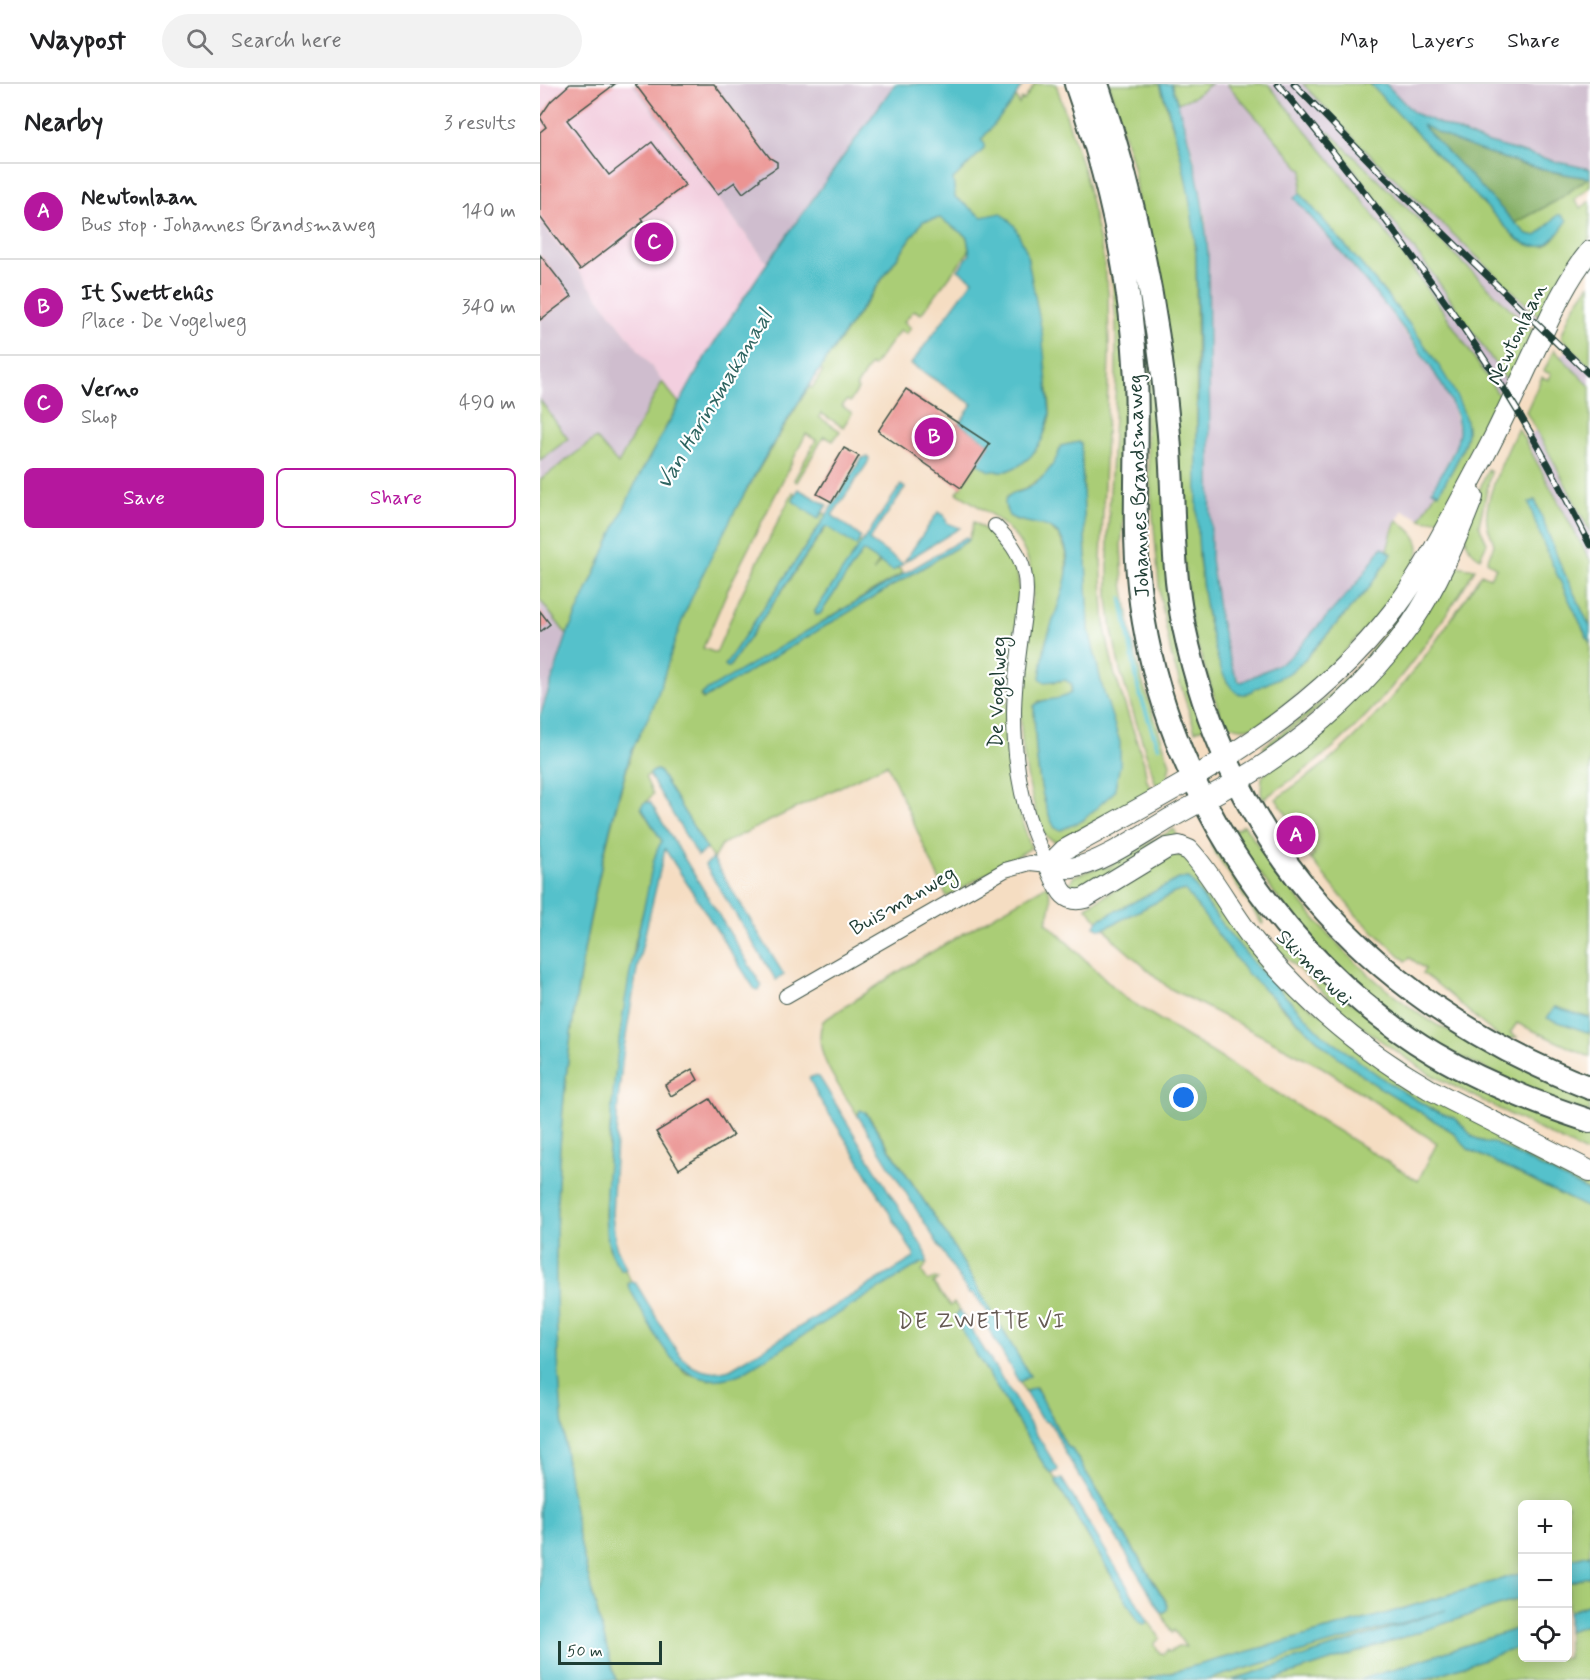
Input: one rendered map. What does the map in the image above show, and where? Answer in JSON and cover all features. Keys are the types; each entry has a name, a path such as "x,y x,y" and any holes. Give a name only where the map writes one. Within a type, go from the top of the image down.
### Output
{"main road":[{"name":"Johannes Brandsmaweg","path":"1076,84 1098,153 1124,256 1136,378 1136,545 1139,588 1146,631 1157,678 1175,734 1203,800 1220,831 1255,884 1300,942 1353,994 1403,1033 1472,1075 1509,1093 1590,1121"},
{"name":"Johannes Brandsmaweg","path":"1097,84 1126,183 1154,316 1169,427 1177,585 1184,626 1196,679 1209,718 1237,781 1252,811 1285,861 1330,917 1368,955 1407,987 1464,1026 1521,1057 1590,1088"}],"street":[{"name":"Newtonlaan","path":"1193,778 1227,759 1295,711 1352,658 1393,611 1419,573 1492,441 1563,293 1590,251"},
{"name":"Newtonlaan","path":"1203,800 1265,764 1332,711 1367,677 1402,636 1422,606 1451,550 1492,441"},
{"name":"De Vogelweg","path":"995,526 1018,554 1025,573 1025,600 1015,689 1014,736 1024,801 1039,847 1049,865"},
{"path":"1049,865 1064,850 1193,778"},
{"name":"Buismanweg","path":"786,996 1005,870 1030,863 1070,868 1084,865 1203,800"},
{"name":"Skimerwei","path":"1049,865 1064,894 1076,901 1085,898 1167,849 1179,846 1189,849 1255,941 1296,987 1341,1029 1405,1075 1590,1171"}],"shaded area":[{"path":"540,84 632,84 767,263 708,352 679,403 540,221"},
{"path":"632,84 895,84 767,263"},
{"path":"1211,84 1227,84 1303,171 1300,193 1294,198 1376,294 1436,375 1450,399 1459,431 1456,444 1433,490 1436,492 1420,519 1403,510 1391,530 1392,537 1387,550 1381,547 1358,582 1324,622 1283,662 1242,682 1234,672 1229,657 1219,616 1211,559 1206,219 1193,152 1178,103 1194,97"},
{"path":"1268,84 1303,84 1362,147 1537,316 1529,325 1327,133 1435,277 1506,380 1498,393 1442,309 1361,198"},
{"path":"1386,84 1590,84 1590,169 1482,141 1414,113"},
{"path":"540,221 679,403 637,480 567,635 540,716"},
{"path":"1569,347 1590,367 1590,386 1560,356"},
{"path":"1536,430 1590,532 1590,560 1525,438"}],"green space":[{"path":"1035,84 1056,84 1084,171 1103,257 1108,292 1109,356 1101,561 1105,629 1114,672 1144,763 1147,781 1155,794 1061,843 1048,838 1040,827 1024,760 1021,719 1022,687 1033,591 1027,556 1020,543 999,521 957,493 977,463 1000,471 1012,469 1024,462 1041,441 1050,415 1040,330 1026,250 955,197 953,179 984,149 981,140 1016,97 1019,104 1022,99 1024,100","holes":["1079,442 1081,444 1089,630 1102,686 1103,801 1083,820 1061,830 1055,828 1044,801 1036,753 1034,707 1039,701 1063,699 1071,693 1072,684 1066,680 1053,682 1046,641 1067,581 1066,551 1059,536 1048,527 1016,520 1006,510 1005,502 1007,497 1023,490 1045,475 1056,461 1061,446"]},
{"path":"1109,84 1160,84 1181,155 1194,220 1199,560 1207,618 1227,682 1245,694 1289,673 1301,664 1368,589 1392,554 1387,550 1397,520 1411,532 1418,543 1416,560 1379,614 1332,664 1306,687 1260,724 1250,727 1231,726 1222,720 1193,633 1133,166"},
{"path":"1171,84 1211,84 1193,97 1178,103"},
{"path":"1227,84 1268,84 1361,198 1442,309 1502,400 1441,519 1427,521 1420,519 1436,492 1439,493 1464,446 1467,431 1462,412 1424,345 1405,319 1300,193 1303,171"},
{"path":"1303,84 1370,84 1518,240 1545,246 1554,239 1567,221 1558,215 1537,236 1527,234 1515,223 1556,201 1590,178 1590,187 1574,200 1581,208 1590,201 1590,238 1560,278 1540,317 1362,147"},
{"path":"1421,124 1487,153 1537,168 1588,178 1556,201 1515,223"},
{"path":"1329,132 1533,331 1509,384 1435,277 1327,133"},
{"path":"940,218 967,237 969,251 921,314 914,310 904,322 911,328 906,334 900,330 873,367 870,365 856,387 858,389 850,402 847,400 842,406 852,413 843,427 821,413 819,417 840,431 833,441 824,436 797,482 794,480 816,440 806,434 728,589 703,648 716,653 741,595 793,492 795,494 793,499 819,518 823,512 827,515 725,665 729,667 827,526 855,545 859,541 862,543 815,611 816,615 820,614 863,551 879,561 873,572 880,562 893,571 898,567 903,573 700,696 705,698 969,540 974,522 1006,549 1014,563 1019,583 1008,687 1008,734 1017,802 1031,848 947,897 887,764 722,844 713,859 659,771 656,770 645,777 653,794 641,808 662,841 635,942 610,1127 605,1215 609,1248 621,1270 625,1270 631,1281 628,1283 679,1366 686,1373 710,1380 921,1263 927,1263 922,1272 928,1281 934,1278 939,1279 933,1283 950,1306 954,1303 960,1311 955,1316 956,1321 1046,1468 1057,1480 1056,1483 1139,1622 1146,1623 1147,1619 1160,1638 1154,1644 1160,1653 1163,1654 1167,1650 1169,1652 1180,1646 1186,1647 1174,1630 1172,1633 1161,1612 1165,1612 1166,1601 1071,1448 1067,1447 1036,1387 1025,1392 1019,1382 1030,1376 947,1236 866,1112 859,1112 858,1116 836,1083 824,1058 820,1033 823,1021 906,967 1047,885 1051,904 1046,922 1125,998 1418,1181 1437,1143 1322,1067 1169,988 1116,942 1105,928 1174,893 1185,890 1189,892 1215,931 1277,1003 1324,1046 1374,1084 1453,1132 1468,1149 1590,1209 1590,1554 1572,1559 1572,1500 1518,1500 1518,1574 1385,1614 1143,1680 616,1680 594,1601 571,1496 559,1380 556,1290 557,1200 563,1110 573,1021 588,932 607,845 632,751 655,702 677,635 698,583 759,469 809,387 812,388 823,371 820,369 923,221"},
{"path":"1131,234 1206,727 1195,731 1171,654 1160,596"},
{"path":"1113,254 1125,327 1129,471 1121,545 1123,583 1132,639 1143,684 1170,764 1167,780 1162,787 1161,783 1156,785 1120,670 1108,599 1108,532 1116,380 1116,324 1110,255"},
{"path":"1590,284 1590,367 1561,337 1571,311"},
{"path":"1554,350 1590,386 1590,532 1526,412 1542,377 1549,380 1551,374 1544,371"},
{"path":"662,382 679,403 637,480 567,635 540,600 540,480 596,438 618,464"},
{"path":"540,400 568,439 540,460"},
{"path":"1518,428 1590,560 1590,627 1560,564 1535,500 1555,570 1590,643 1590,1018 1555,1007 1548,1018 1590,1033 1590,1057 1517,1023 1510,1033 1517,1037 1505,1041 1422,973 1425,969 1410,958 1406,961 1357,916 1310,858 1314,855 1276,799 1332,758 1375,717 1431,648 1481,574 1490,578 1496,568 1487,561 1494,545 1487,523 1489,501 1497,475"},
{"path":"1488,469 1491,472 1479,525 1487,543 1480,558 1468,545 1466,533 1474,504"},
{"path":"1457,566 1475,569 1427,642 1390,689 1330,750 1263,799 1262,777 1297,744 1449,569"},
{"path":"1423,583 1370,660 1312,714 1265,749 1263,747 1326,698 1361,663"},
{"path":"1244,825 1307,909 1330,936 1379,984 1437,1025 1590,1096 1590,1113 1560,1104 1438,1046 1373,1000 1306,936 1230,833"},
{"path":"1174,829 1177,835 1082,893 1072,890 1070,883 1074,876 1103,866 1104,868 1111,866 1114,862"},
{"path":"1217,841 1264,922 1262,924 1211,846 1211,843"},
{"path":"1173,855 1185,856 1299,1000 1590,1180 1590,1192 1495,1143 1486,1143 1473,1137 1456,1119 1431,1109 1390,1084 1322,1034 1256,966 1223,926 1189,878 1179,879 1098,920 1086,907"},
{"path":"1280,942 1350,1002 1590,1130 1590,1155 1430,1074 1374,1036 1345,1013 1274,946"},
{"path":"1590,1576 1590,1604 1572,1611 1572,1608 1572,1582"},
{"path":"1518,1599 1518,1628 1360,1680 1272,1680"},
{"path":"1457,1607 1232,1680 1206,1680"},
{"path":"1590,1624 1590,1680 1423,1680 1518,1647 1518,1662 1572,1662 1572,1630"}],"water":[{"name":"Van Harinxmakanaal","path":"895,84 1023,84 1011,104 981,140 984,143 984,149 953,179 955,197 982,217 1001,213 1014,225 1026,250 1042,332 1050,415 1042,440 1031,456 1020,465 1007,471 990,471 977,463 990,444 959,424 972,404 911,364 973,280 958,270 970,254 967,237 940,218 923,221 816,374 791,414 744,494 685,613 655,702 629,759 606,845 587,933 573,1021 563,1110 557,1200 556,1289 559,1379 567,1468 594,1601 616,1680 540,1680 540,716 567,635 637,480 708,352 763,269"},
{"path":"1160,84 1171,84 1196,168 1203,211 1208,255 1211,559 1219,616 1229,657 1239,681 1242,682 1283,662 1292,655 1358,582 1382,547 1392,554 1368,589 1300,664 1289,673 1245,694 1238,694 1233,689 1221,670 1213,641 1201,573 1197,504 1196,255 1184,168"},
{"path":"1370,84 1386,84 1414,113 1482,141 1590,169 1590,178 1539,168 1505,159 1455,141 1422,125 1527,234 1537,236 1558,215 1561,215 1567,221 1557,235 1541,246 1518,240"},
{"path":"1300,193 1369,273 1424,344 1462,408 1467,431 1466,438 1456,463 1439,493 1432,490 1458,439 1459,432 1454,410 1440,382 1391,312 1294,198"},
{"path":"1079,442 1081,444 1089,630 1102,686 1120,742 1120,765 1114,792 1083,820 1061,830 1055,828 1044,801 1036,752 1034,706 1042,701 1061,698 1071,693 1072,684 1065,680 1044,682 1040,678 1046,642 1067,574 1066,547 1055,531 1009,516 1005,503 1009,495 1029,488 1041,478 1055,460 1061,446"},
{"path":"862,458 869,459 867,464 832,515 861,537 856,546 826,526 727,667 725,665 819,527"},
{"path":"901,485 905,488 869,540 903,564 893,571 863,551 820,614 816,615 815,611"},
{"path":"798,489 827,505 818,519 793,501"},
{"path":"1535,500 1560,564 1590,627 1590,643 1542,539 1529,503"},
{"path":"938,512 944,515 947,523 960,528 904,562"},
{"path":"966,537 969,540 705,698 702,697 701,694"},
{"path":"659,771 707,849 698,856 651,778 650,773"},
{"path":"650,802 762,986 757,990 754,988 665,849 638,964 623,1054 618,1101 612,1215 616,1246 626,1268 621,1270 608,1240 605,1219 606,1189 617,1055 632,960 652,868 662,841 641,807 644,803"},
{"path":"713,859 784,975 776,980 705,865"},
{"path":"1189,878 1223,926 1256,966 1322,1034 1390,1084 1431,1109 1456,1119 1473,1137 1486,1143 1494,1143 1590,1192 1590,1209 1468,1149 1453,1132 1374,1084 1324,1046 1246,972 1185,890 1174,893 1105,928 1095,926 1098,920 1179,879"},
{"path":"1555,1007 1590,1018 1590,1033 1547,1018"},
{"path":"819,1077 823,1083 926,1253 927,1263 921,1263 742,1373 720,1379 702,1378 686,1371 673,1360 662,1345 628,1285 631,1281 635,1282 681,1356 696,1368 717,1372 730,1369 914,1258 858,1159 819,1098 809,1078"},
{"path":"860,1110 865,1112 947,1236 1030,1376 1019,1382 987,1326 989,1314 973,1293 969,1294 858,1116"},
{"path":"960,1311 1058,1469 1052,1474 1046,1468 956,1321 955,1316"},
{"path":"1035,1387 1067,1447 1071,1448 1166,1602 1168,1608 1165,1612 1161,1612 1065,1452 1052,1425 1041,1419 1025,1392"},
{"path":"1062,1479 1147,1619 1147,1623 1139,1622 1056,1482"},
{"path":"1590,1554 1590,1576 1572,1582 1572,1559"},
{"path":"1518,1574 1518,1599 1272,1680 1232,1680 1446,1610 1206,1680 1143,1680 1385,1614"},
{"path":"1590,1604 1590,1624 1572,1630 1572,1611"},
{"path":"1518,1628 1518,1647 1423,1680 1360,1680"}],"building":[{"path":"570,84 615,84 567,120 609,175 652,142 685,185 642,218 644,221 580,270 540,217 540,132 546,127 540,117 551,101"},
{"path":"635,84 714,84 770,158 777,162 777,167 743,193 735,182 718,194"},
{"path":"540,255 572,296 540,320"},
{"path":"906,389 990,444 961,488 878,431"},
{"path":"844,448 859,456 832,502 817,494"},
{"path":"540,611 550,624 540,632"},
{"path":"692,1069 698,1080 671,1096 665,1085"},
{"path":"710,1099 733,1136 679,1169 656,1132"}],"waterway":[{"path":"1122,599 1139,691 1158,747"}],"railway":[{"path":"1278,84 1337,157 1450,308 1526,425 1590,545"},
{"path":"1294,84 1379,171 1590,375"}],"place":[{"name":"Verno","path":"654,242"},
{"name":"It Swettehûs","path":"934,437"},
{"name":"Newtonlaan","path":"1296,835"}],"district":[{"name":"DE ZWETTE VI","path":"982,1322"}]}
